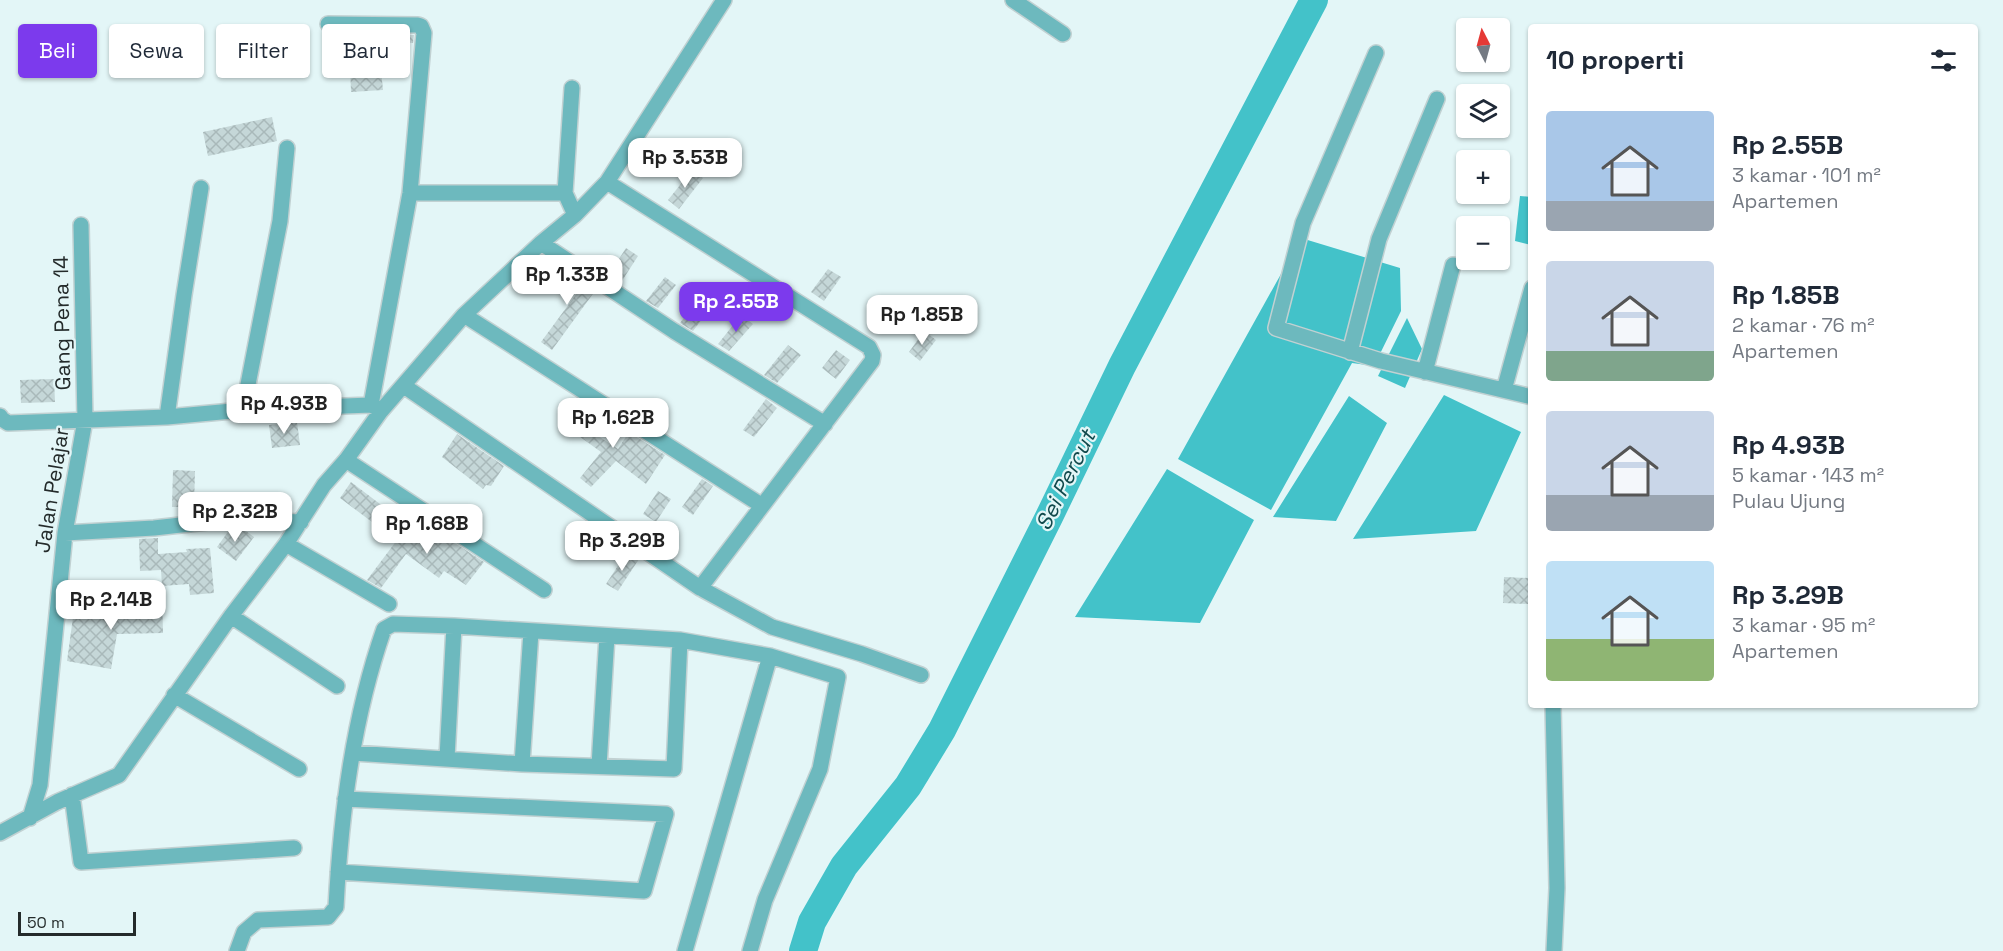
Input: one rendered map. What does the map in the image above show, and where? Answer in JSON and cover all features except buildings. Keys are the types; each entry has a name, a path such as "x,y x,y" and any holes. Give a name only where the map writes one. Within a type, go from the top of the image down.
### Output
{"street":[{"path":"0,833 72,795 119,775 231,616 286,544 324,485 345,460 376,408 404,386 464,315 607,182 724,0"},
{"path":"1013,0 1063,34"},
{"path":"376,408 410,193 423,30 418,25 410,25"},
{"path":"1376,53 1303,223 1276,328 1350,352 1528,396"},
{"path":"572,88 565,193 575,214"},
{"path":"1350,352 1379,240 1437,99"},
{"path":"243,410 280,221 287,148"},
{"path":"607,182 869,346 873,355 872,361 700,588"},
{"path":"167,417 201,189"},
{"path":"410,193 565,193"},
{"name":"Gang Pena 14","path":"81,225 85,420"},
{"path":"541,243 674,331 825,424"},
{"path":"1425,372 1453,265"},
{"path":"1504,390 1528,303"},
{"path":"464,315 761,505"},
{"path":"404,386 700,588 772,627 862,654 921,675"},
{"path":"0,416 8,423 167,417 243,410 376,408"},
{"name":"Jalan Pelajar","path":"30,818 40,785 65,533 85,420"},
{"path":"345,460 544,591"},
{"path":"65,533 154,528 234,519 301,522"},
{"path":"286,544 389,604"},
{"path":"231,616 337,686"},
{"path":"237,951 244,932 258,920 328,917 336,907 345,799 353,753 374,657 384,630 393,624 680,640 770,656 838,677 820,769 765,900 750,951"},
{"path":"447,758 454,626"},
{"path":"522,764 531,632"},
{"path":"599,766 607,636"},
{"path":"353,753 522,764 674,769 680,640"},
{"path":"685,951 770,656"},
{"path":"174,695 299,769"},
{"path":"1554,708 1557,888 1554,951"},
{"path":"72,795 81,862 294,848"},
{"path":"338,872 644,891 666,814 345,799"}],"water":[{"path":"1520,196 1528,197 1528,244 1515,241"},
{"path":"1301,238 1400,268 1401,311 1374,366 1352,363 1271,510 1178,459"},
{"path":"1407,318 1422,349 1405,388 1378,376"},
{"path":"1444,395 1521,432 1476,531 1353,539"},
{"path":"1349,396 1387,423 1336,521 1273,517"},
{"path":"1167,469 1254,520 1200,623 1075,617"}],"waterway":[{"name":"Sei Percut","path":"803,951 812,922 844,866 908,786 942,730 1122,366 1314,0"}]}
